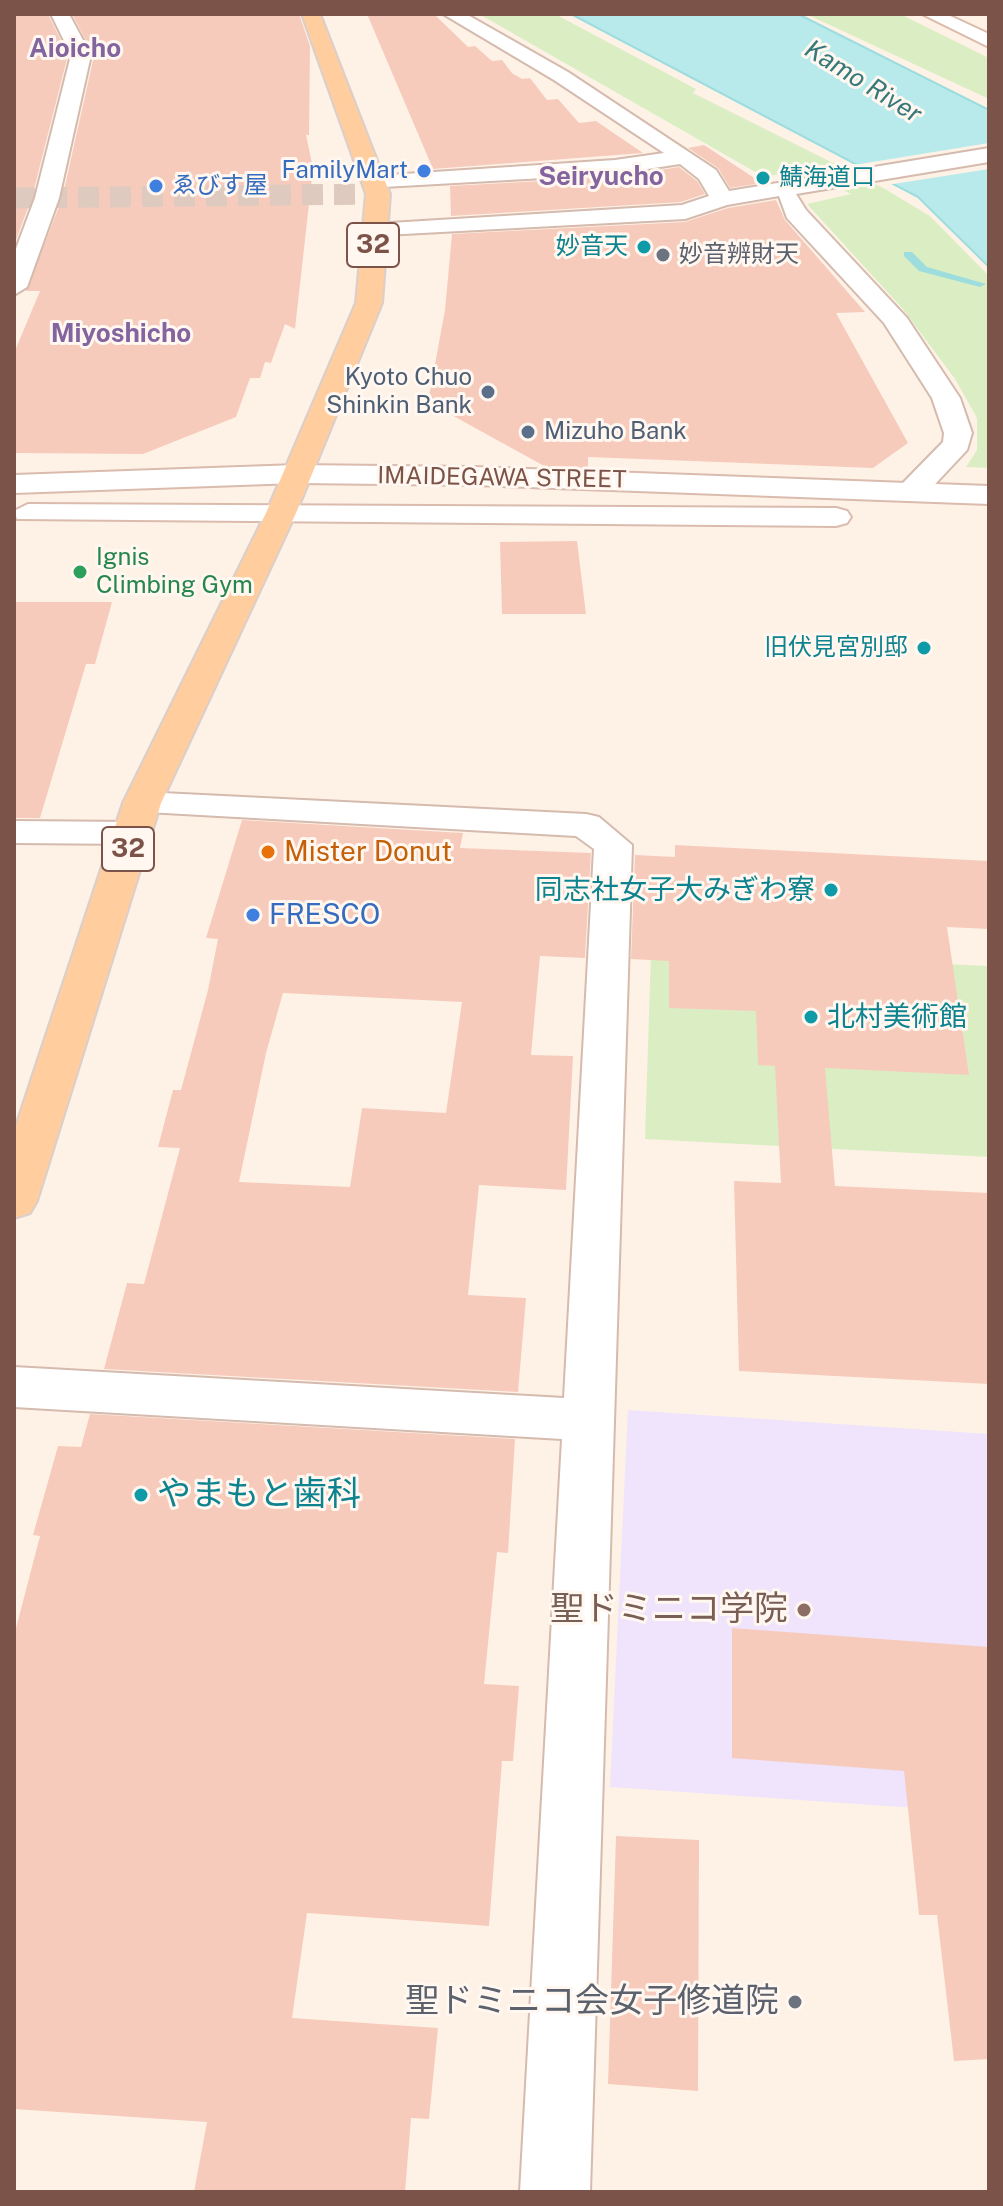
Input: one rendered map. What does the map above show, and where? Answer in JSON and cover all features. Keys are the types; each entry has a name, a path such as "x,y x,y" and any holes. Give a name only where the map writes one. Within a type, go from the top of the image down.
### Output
{"main road":[{"name":"32","path":"14,1201 138,818 281,513 369,303 378,194 311,14"}],"street":[{"path":"14,287 47,198 81,55 60,14"},
{"path":"452,14 561,76 684,157 708,175 722,199"},
{"path":"931,14 989,41"},
{"path":"375,222 685,212 722,199 788,193 989,155"},
{"path":"374,183 615,167 684,157"},
{"path":"788,193 795,213 894,318 946,398 958,433 957,444 912,491"},
{"name":"IMAIDEGAWA STREET","path":"14,484 297,474 527,476 912,491 980,506"},
{"name":"IMAIDEGAWA STREET","path":"14,513 980,506"},
{"path":"14,832 138,818 586,825 613,845 555,2192"},
{"path":"14,1387 588,1420"}],"shaded area":[{"name":"聖ドミニコ学院","path":"628,1410 989,1434 989,1813 610,1787"}],"green space":[{"path":"479,14 555,14 696,89 693,93 885,189 930,216 989,276 989,468 966,467 977,450 977,418 955,379 902,308 807,204 851,194 806,169 764,177"},
{"path":"806,14 900,14 989,58 989,99"},
{"path":"651,951 989,966 989,1157 645,1139"}],"water":[{"name":"Kamo River","path":"571,14 798,14 989,110 989,267 918,197"}],"pier":[{"path":"989,143 989,169 887,185 848,166"}],"building":[{"path":"14,14 48,14 68,55 32,197 14,245"},
{"path":"72,14 299,14 310,46 309,135 306,135 313,168 295,329 285,324 271,363 265,362 260,378 250,378 236,417 143,454 14,453 14,353 40,291 26,291 62,199 94,56"},
{"path":"367,14 434,14 468,47 475,46 492,61 502,60 512,73 522,79 530,78 547,100 558,99 579,123 596,121 643,153 433,169"},
{"path":"704,145 762,183 730,188 718,168 688,148"},
{"path":"679,167 697,181 705,194 681,202 451,216 450,186 615,177"},
{"path":"776,200 785,220 865,312 836,313 908,443 873,468 588,457 588,468 546,467 428,402 445,310 452,234 685,222 728,208"},
{"path":"577,541 586,614 502,614 500,542"},
{"path":"14,602 112,602 95,664 86,664 40,818 14,818"},
{"path":"242,820 463,833 460,848 591,853 585,958 540,956 531,1055 573,1056 566,1190 479,1185 468,1295 526,1298 518,1392 104,1369 127,1283 144,1284 180,1148 158,1147 173,1090 181,1090 208,990 218,939 206,938","holes":["283,993 462,1002 446,1113 362,1108 350,1187 239,1182 266,1053"]},
{"path":"675,845 989,861 989,929 947,927 969,1075 825,1068 835,1186 989,1193 989,1384 739,1371 734,1181 781,1183 775,1066 758,1065 756,1011 669,1008 669,961 631,959 635,855 675,857"},
{"path":"90,1414 515,1439 508,1553 497,1552 484,1684 519,1686 513,1761 502,1761 489,1926 307,1913 292,2018 438,2028 429,2119 411,2118 405,2192 194,2192 207,2122 14,2109 14,1636 40,1536 33,1535 58,1446 81,1447"},
{"path":"732,1628 989,1647 989,2059 954,2061 937,1915 919,1915 904,1771 732,1758"},
{"path":"616,1836 699,1840 698,2091 608,2084"}],"waterway":[{"path":"908,254 923,269 980,284"}],"tunnel":[{"path":"14,198 378,194"}],"place":[{"name":"FamilyMart","path":"424,171"},
{"name":"鯖海道口","path":"763,178"},
{"name":"ゑびす屋","path":"156,186"},
{"name":"妙音天","path":"644,247"},
{"name":"妙音辨財天","path":"663,255"},
{"name":"Kyoto Chuo Shinkin Bank","path":"488,392"},
{"name":"Mizuho Bank","path":"528,432"},
{"name":"Ignis Climbing Gym","path":"80,572"},
{"name":"旧伏見宮別邸","path":"924,648"},
{"name":"Mister Donut","path":"268,852"},
{"name":"同志社女子大みぎわ寮","path":"831,890"},
{"name":"FRESCO","path":"253,915"},
{"name":"北村美術館","path":"811,1017"},
{"name":"やまもと歯科","path":"141,1495"},
{"name":"聖ドミニコ学院","path":"804,1610"},
{"name":"聖ドミニコ会女子修道院","path":"795,2002"}],"district":[{"name":"Aioicho","path":"75,49"},
{"name":"Seiryucho","path":"601,177"},
{"name":"Miyoshicho","path":"121,334"}]}
